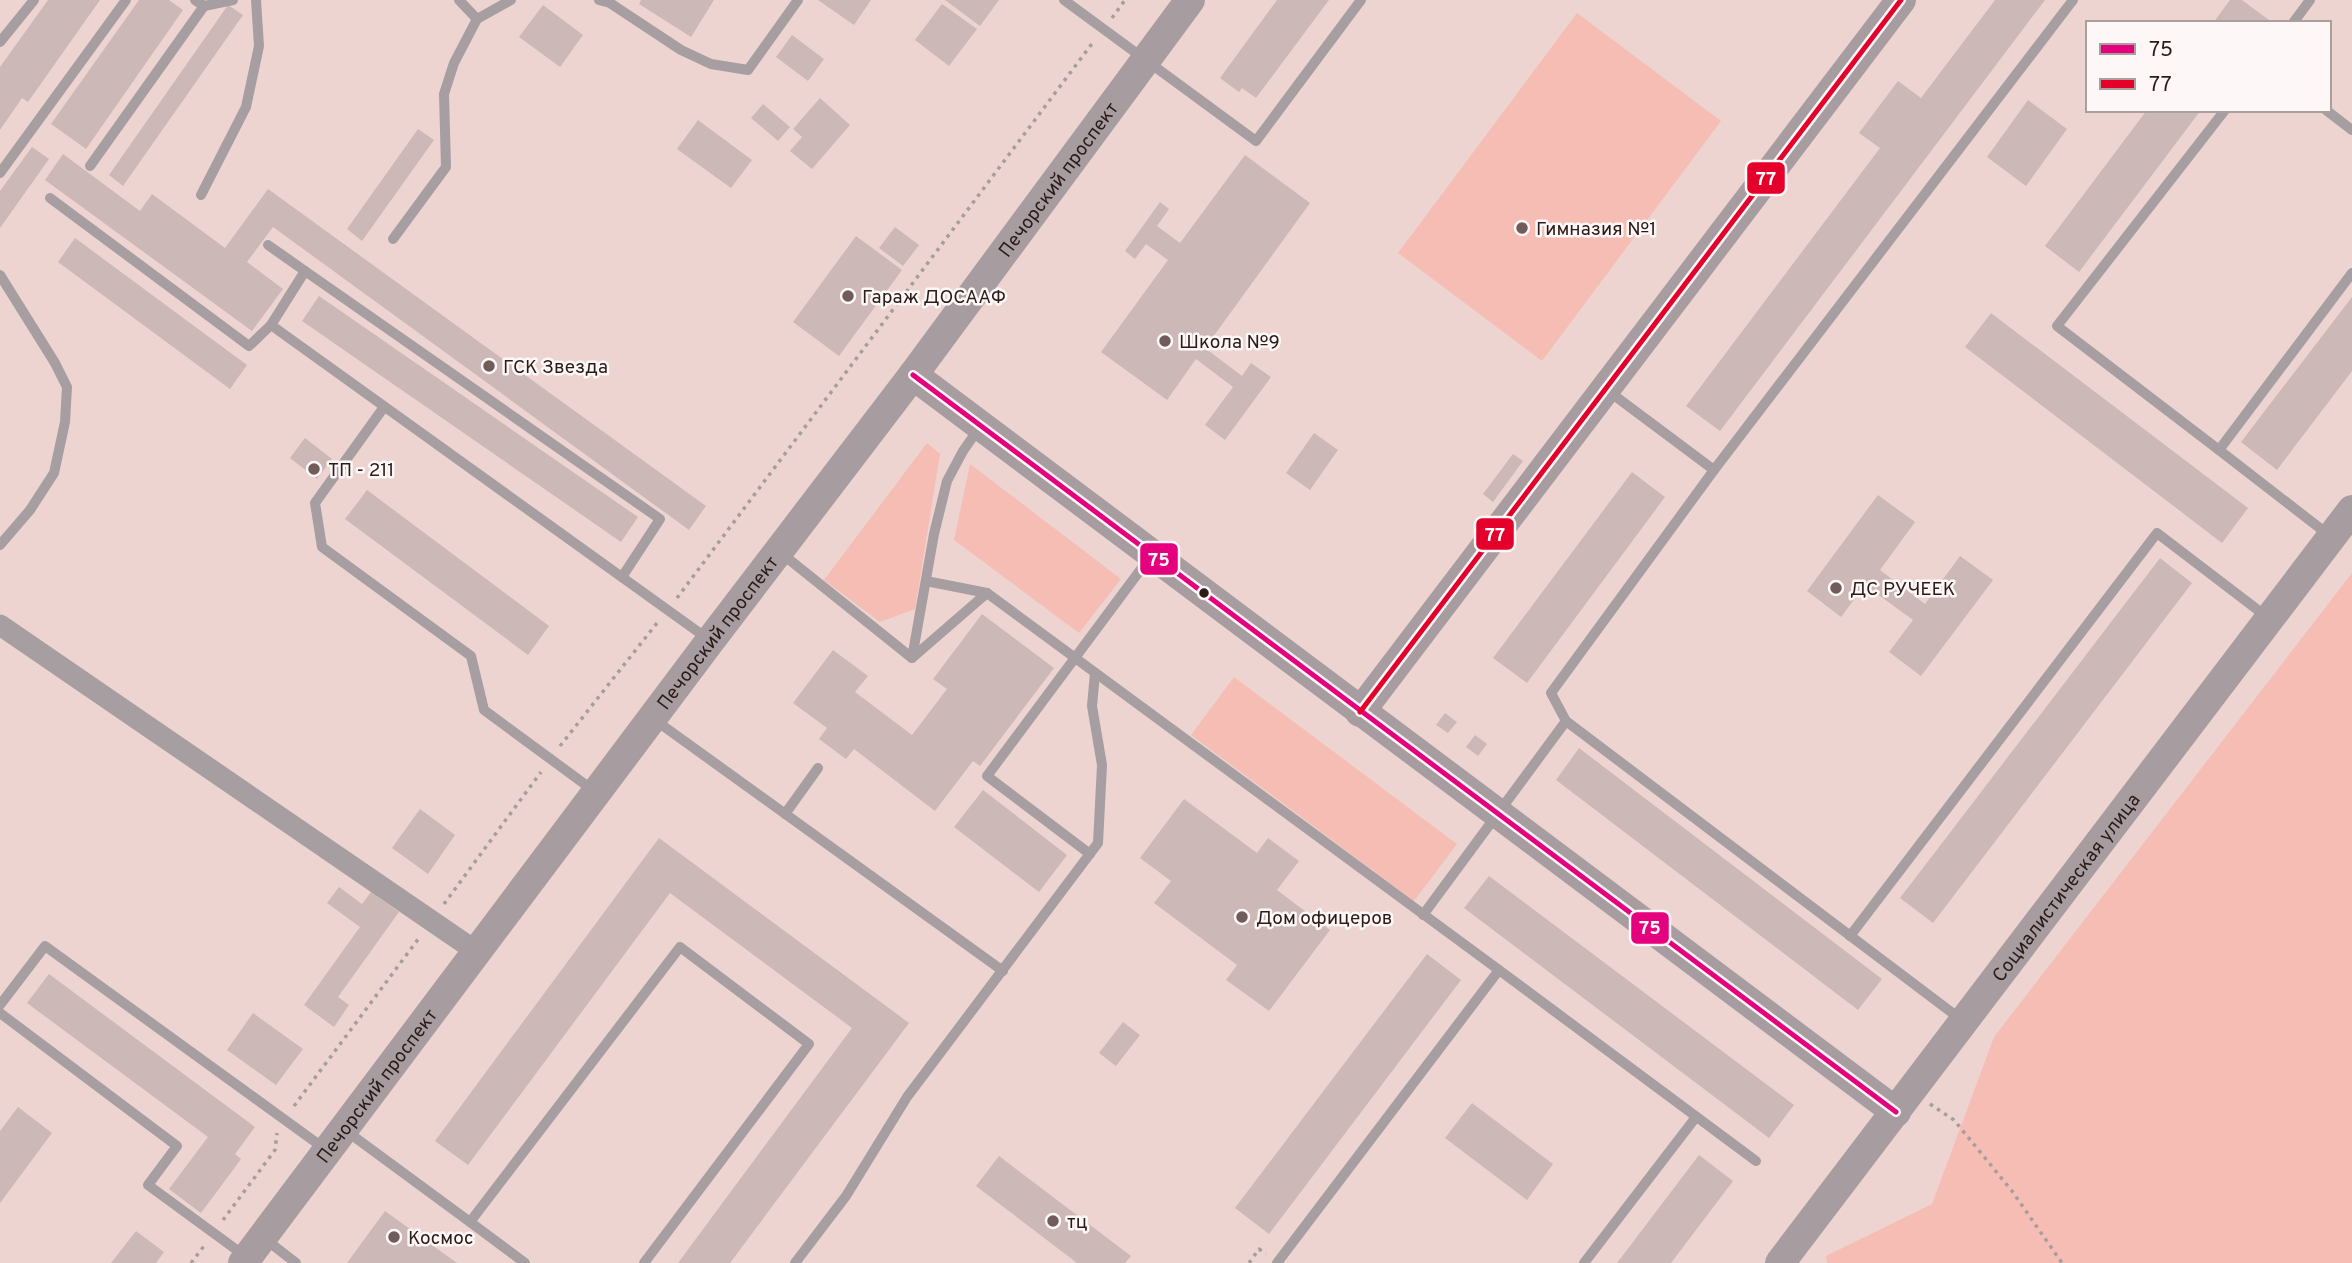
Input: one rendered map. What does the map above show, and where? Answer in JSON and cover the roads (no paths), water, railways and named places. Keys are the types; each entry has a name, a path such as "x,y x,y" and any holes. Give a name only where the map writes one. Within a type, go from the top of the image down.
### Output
{"main road":[{"name":"Печорский проспект","path":"251,1253 913,375 1190,0"},
{"path":"1360,712 1901,0"},
{"path":"913,375 1497,814 1903,1102"},
{"name":"Социалистическая улица","path":"1780,1263 2352,510"}],"street":[{"path":"0,625 477,952"}],"lane":[{"path":"0,42 34,0"},
{"path":"0,173 126,0"},
{"path":"90,166 200,3 233,0"},
{"path":"201,195 246,107 258,46 256,0"},
{"path":"459,0 477,19"},
{"path":"393,239 446,167 443,94 454,63 477,19 512,0"},
{"path":"606,1 681,50 711,64 748,70 798,0"},
{"path":"1063,0 1256,141 1361,0"},
{"path":"1965,1022 1566,721 1551,693 1714,470 2073,0"},
{"path":"2294,21 2310,0"},
{"path":"2223,112 2057,326 2332,537"},
{"path":"2329,112 2352,130"},
{"path":"50,198 249,346 271,325 305,271"},
{"path":"268,245 660,519 622,577"},
{"path":"2219,450 2352,273"},
{"path":"0,275 55,363 66,387 65,422 54,473 30,510 0,545"},
{"path":"271,325 710,641"},
{"path":"1606,390 1714,470"},
{"path":"384,407 315,503 322,547 471,656 484,710 597,793"},
{"path":"912,658 947,481 963,451 981,426"},
{"path":"1850,936 2157,533 2269,619"},
{"path":"779,551 912,658"},
{"path":"1090,854 987,776 1152,555"},
{"path":"926,581 987,593 1756,1161"},
{"path":"912,658 987,593"},
{"path":"795,1263 846,1196 907,1097 1098,844 1102,765 1092,706 1095,673"},
{"path":"652,718 1003,971"},
{"path":"1423,915 1566,721"},
{"path":"785,814 818,768"},
{"path":"0,1005 46,946 284,1119 335,1140 470,1222 510,1259 525,1263"},
{"path":"470,1222 680,947 809,1044 644,1263"},
{"path":"1278,1263 1499,970"},
{"path":"0,1013 177,1146 148,1185 214,1233 251,1253 296,1263"},
{"path":"1584,1263 1696,1116"}],"place":[{"name":"Гимназия №1","path":"1522,228"},
{"name":"Гараж ДОСААФ","path":"848,296"},
{"name":"Школа №9","path":"1165,341"},
{"name":"ГСК Звезда","path":"489,366"},
{"name":"ТП - 211","path":"314,469"},
{"name":"ДС РУЧЕЕК","path":"1836,588"},
{"name":"Дом офицеров","path":"1242,917"},
{"name":"тц","path":"1053,1221"},
{"name":"Космос","path":"394,1237"}]}
